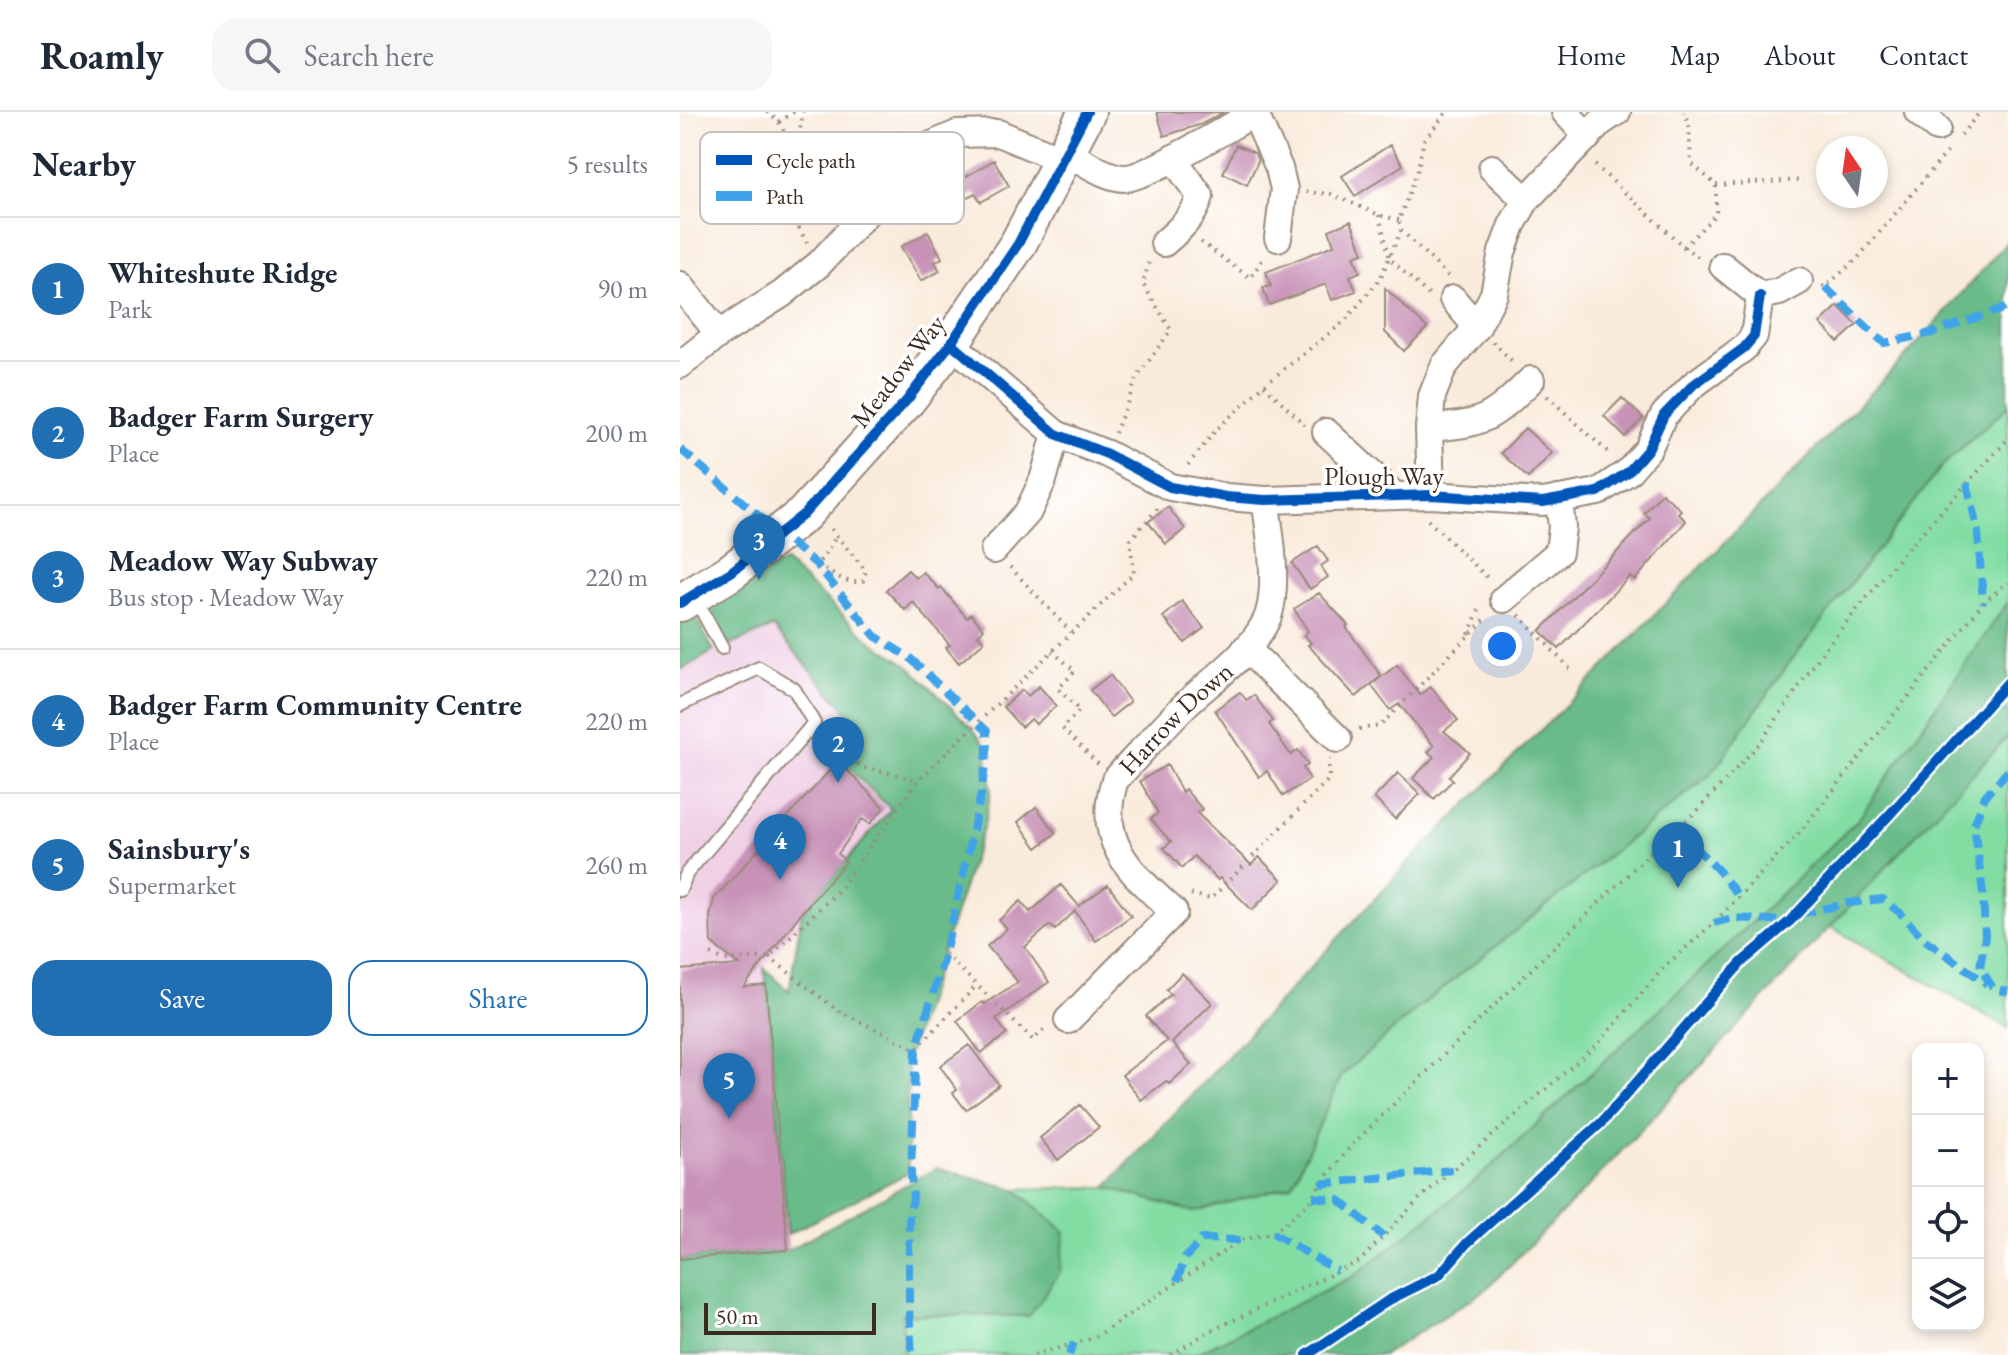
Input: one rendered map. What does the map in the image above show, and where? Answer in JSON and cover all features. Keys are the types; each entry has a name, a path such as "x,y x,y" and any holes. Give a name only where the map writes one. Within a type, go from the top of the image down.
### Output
{"street":[{"name":"Meadow Way","path":"687,600 759,552 809,509 907,400 951,343 1018,244 1087,112"},
{"path":"964,134 998,133 1127,179 1173,158 1255,112 1279,168 1284,189 1278,238"},
{"path":"1565,112 1582,142"},
{"path":"1431,495 1429,428 1432,396 1444,366 1477,327 1494,294 1502,252 1512,225 1526,200 1601,122 1617,112"},
{"path":"1172,236 1198,204 1200,196 1173,158"},
{"path":"1492,168 1526,200"},
{"path":"680,365 719,334 782,294 819,264 856,224"},
{"path":"1723,266 1760,296 1779,292 1799,281"},
{"path":"680,285 719,334"},
{"name":"Plough Way","path":"951,343 1056,434 1107,454 1170,487 1265,500 1431,495 1543,502 1598,492 1628,472 1648,449 1664,415 1693,385 1744,348 1754,336 1760,296"},
{"path":"1453,299 1477,327"},
{"path":"1429,428 1469,425 1498,412 1531,380"},
{"name":"Plough Way","path":"1326,432 1395,496"},
{"path":"994,550 1028,512 1043,480 1056,434"},
{"path":"1504,599 1559,552 1562,527 1559,499"},
{"name":"Harrow Down","path":"1183,903 1130,870 1113,842 1109,818 1115,780 1186,704 1246,648 1267,619 1273,576 1272,542 1265,500"},
{"name":"Harrow Down","path":"1246,648 1338,739"},
{"path":"1068,1020 1183,903"}],"lane":[{"path":"687,600 722,648"},
{"path":"680,705 759,668 794,689 814,723 687,873 680,890"}],"path":[{"path":"767,112 779,122 784,132"},
{"path":"779,122 794,112"},
{"path":"800,132 803,112"},
{"path":"1447,112 1424,140 1417,172 1399,220 1401,230 1453,299"},
{"path":"1684,112 1689,123 1691,163 1716,185 1804,180"},
{"path":"1799,281 1825,287 1857,259 1980,112"},
{"path":"1582,142 1684,247 1697,258 1723,266"},
{"path":"1684,247 1716,214 1716,185"},
{"path":"1284,189 1331,194 1379,215 1399,220"},
{"path":"1379,215 1390,259 1453,299"},
{"path":"797,224 819,264"},
{"path":"711,954 725,960 769,957 839,890 918,780 1134,573 1130,540 1156,514 1170,487 1216,430 1264,385 1344,322 1380,279 1401,230"},
{"path":"1107,454 1138,376 1171,330 1143,284 1150,256 1172,236 1250,278 1278,238"},
{"path":"1477,327 1628,472"},
{"path":"1264,385 1303,425 1326,432"},
{"path":"1034,1355 1094,1338 1241,1240 1273,1233 1308,1204 1350,1147 1645,857 1697,811 1760,743 1826,647 1885,575 2008,439"},
{"path":"809,509 836,537 866,571 863,581 856,584 817,565 836,537"},
{"path":"994,550 1071,632"},
{"path":"1171,1355 1208,1332 1360,1261 1419,1199 1599,1043 1664,967 1714,923 1799,833 1983,603 2008,582"},
{"path":"1183,903 1211,899 1329,779 1338,739 1380,726 1504,599"},
{"path":"1052,651 1075,671 1058,689 1080,710 1062,728 1115,780"},
{"path":"836,753 866,768 918,780"},
{"path":"945,954 1033,1040 1056,1018 1068,1020"},
{"path":"769,957 837,1010 916,1049 977,985"}],"shaded area":[{"path":"773,627 861,728 838,758 891,809 764,968 788,1250 680,1259 680,668"}],"green space":[{"path":"2008,241 2008,406 1942,466 1787,666 1711,774 1417,1009 1342,1075 1292,1185 1194,1212 1106,1187 1411,860 1607,664 1907,355"},
{"path":"2008,406 2008,602 1858,820 1478,1179 1356,1275 1193,1355 904,1355 902,1314 1029,1316 1065,1232 1015,1189 1106,1187 1194,1212 1292,1185 1342,1075 1417,1009 1711,774 1787,666 1942,466"},
{"path":"785,562 872,642 907,664 973,729 986,747 991,791 985,822 907,1058 908,1173 788,1234 764,968 789,991 802,912 891,809 838,758 861,727 773,627 728,646 704,602"},
{"path":"2008,602 2008,736 1586,1189 1484,1291 1383,1355 1193,1355 1356,1275 1478,1179 1858,820"},
{"path":"691,609 714,651 680,670 680,613"},
{"path":"2008,736 2008,1028 1829,926"},
{"path":"936,1168 1015,1189 1065,1232 1060,1272 1029,1316 902,1314 904,1355 680,1355 680,1259 788,1250"}],"building":[{"path":"1157,112 1224,112 1202,124 1164,136"},
{"path":"1236,145 1255,153 1258,161 1247,185 1223,173"},
{"path":"1390,145 1403,165 1355,196 1342,176"},
{"path":"994,160 1009,186 981,202 975,193 964,199 964,178"},
{"path":"1351,221 1363,253 1354,256 1360,272 1350,276 1356,291 1332,300 1326,284 1269,305 1263,288 1271,286 1266,272 1334,245 1329,230"},
{"path":"928,232 942,258 935,262 940,271 921,281 901,247"},
{"path":"1385,288 1427,328 1404,351 1385,332"},
{"path":"1838,306 1857,325 1838,342 1820,323"},
{"path":"1622,398 1643,418 1625,437 1604,416"},
{"path":"1525,428 1552,453 1528,478 1501,453"},
{"path":"1662,493 1681,510 1678,513 1686,521 1635,580 1630,576 1559,649 1540,631 1650,518 1644,513"},
{"path":"1168,507 1185,529 1166,544 1148,522"},
{"path":"1318,546 1328,561 1321,566 1328,577 1310,589 1292,563"},
{"path":"908,570 916,578 923,572 939,589 941,587 967,618 971,614 984,629 978,635 984,642 959,663 946,648 950,645 913,602 905,610 886,590"},
{"path":"1319,593 1348,625 1346,627 1381,676 1356,697 1308,645 1311,643 1304,635 1308,631 1294,609"},
{"path":"1182,601 1204,628 1185,643 1163,617"},
{"path":"1397,665 1420,695 1431,687 1458,720 1444,731 1470,753 1449,776 1453,780 1434,799 1413,778 1434,757 1428,752 1434,746 1399,704 1390,710 1371,685"},
{"path":"1110,675 1130,702 1111,717 1090,690"},
{"path":"1039,686 1056,706 1036,724 1031,719 1021,727 1003,707 1022,690 1028,696"},
{"path":"1240,692 1246,700 1254,695 1273,721 1269,724 1291,755 1298,750 1308,765 1303,768 1310,779 1283,796 1267,771 1259,777 1215,710"},
{"path":"838,761 884,808 870,824 862,819 838,854 846,862 802,912 744,987 766,985 788,1250 680,1259 680,970 740,965 711,943 710,916 714,899"},
{"path":"1167,765 1182,792 1185,789 1202,809 1197,813 1251,865 1259,857 1282,880 1252,910 1194,856 1182,868 1164,848 1171,842 1151,819 1158,813 1140,781"},
{"path":"1398,773 1420,794 1395,819 1374,798"},
{"path":"1036,807 1056,833 1037,848 1018,822"},
{"path":"1061,885 1079,906 1108,885 1131,916 1096,941 1075,911 1055,930 1050,925 1025,947 1049,982 996,1019 1007,1034 981,1053 957,1021 982,1002 984,1004 1018,982 987,946 1007,929 999,920 1021,901 1030,912"},
{"path":"1182,973 1212,1003 1172,1043 1191,1064 1169,1084 1166,1081 1141,1100 1122,1075 1167,1041 1146,1016 1171,994 1166,990"},
{"path":"969,1045 999,1085 966,1110 953,1093 957,1090 940,1066"},
{"path":"1080,1105 1099,1127 1058,1160 1040,1138"}],"marked path":[{"path":"1825,287 1884,343 1932,333 2008,307"},
{"path":"680,449 817,565 875,636 910,658 987,731 981,794 945,954 916,1049 911,1173 913,1200 909,1212 912,1355"},
{"path":"1967,483 1978,533 1983,603"},
{"path":"2008,771 1985,796 1974,825 1985,937 1980,968 1994,989 2008,992"},
{"path":"1677,829 1719,871 1739,897"},
{"path":"1799,914 1883,899 1924,939 1987,984"},
{"path":"1714,923 1733,918 1789,921"},
{"path":"1320,1184 1452,1170"},
{"path":"1313,1197 1339,1200 1383,1236"},
{"path":"1273,1233 1337,1271"},
{"path":"1177,1281 1185,1258 1202,1239 1241,1240"},
{"path":"1069,1355 1074,1343"}],"cycle path":[{"path":"680,603 731,572 804,514 907,400 951,343 1018,244 1087,112"},
{"path":"951,343 1056,434 1107,454 1170,487 1265,500 1431,495 1543,502 1598,492 1628,472 1648,449 1664,415 1693,385 1744,348 1754,336 1760,296"},
{"path":"1307,1355 1389,1300 1439,1275 1467,1243 1601,1123 1741,963 1790,921 2008,682"}],"place":[{"name":"Meadow Way Subway","path":"759,580"},
{"name":"Badger Farm Surgery","path":"838,783"},
{"name":"Badger Farm Community Centre","path":"780,880"},
{"name":"Whiteshute Ridge","path":"1678,888"},
{"name":"Sainsbury's","path":"729,1119"}]}
